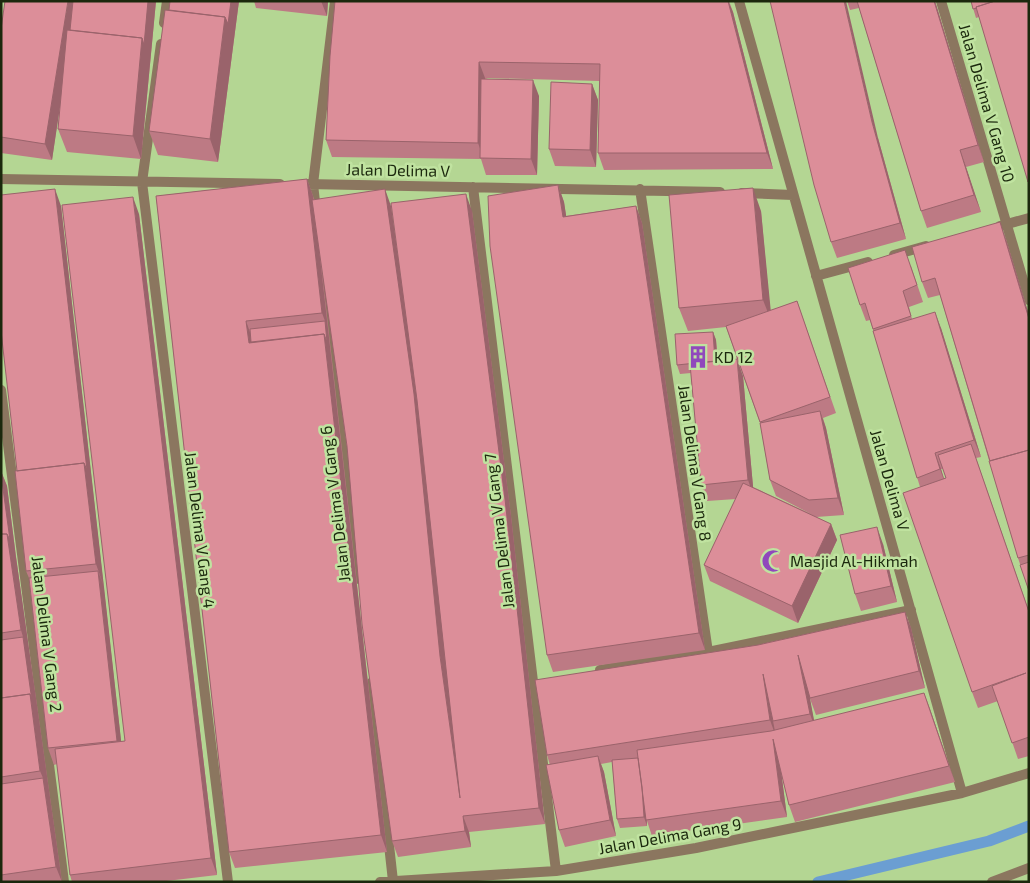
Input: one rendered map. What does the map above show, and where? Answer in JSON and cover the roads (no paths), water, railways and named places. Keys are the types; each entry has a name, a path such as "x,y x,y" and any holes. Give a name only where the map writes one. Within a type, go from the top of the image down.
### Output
{"street":[{"name":"Jalan Delima V Gang 4","path":"167,1 142,182 228,882"},
{"path":"318,223 313,184 335,1"},
{"name":"Jalan Delima V","path":"739,1 962,793"},
{"name":"Jalan Delima V Gang 10","path":"941,1 1029,300"},
{"name":"Jalan Delima V","path":"1,179 640,189 793,195"},
{"name":"Jalan Delima V Gang 7","path":"473,187 537,680 556,871"},
{"name":"Jalan Delima V Gang 8","path":"640,189 708,652"},
{"path":"988,229 1029,218"},
{"path":"816,276 940,242"},
{"name":"Jalan Delima V Gang 6","path":"323,272 360,592"},
{"name":"Jalan Delima V Gang 2","path":"1,390 64,882"},
{"path":"590,672 708,652 911,610"},
{"path":"369,669 393,880"},
{"path":"962,793 1029,773"},
{"name":"Jalan Delima Gang 9","path":"380,882 556,871 696,848 962,793"},
{"path":"992,882 1029,868"}],"waterway":[{"path":"818,882 989,841 1029,826"}],"place":[{"name":"KD 12","path":"698,357"},
{"name":"Masjid Al-Hikmah","path":"773,561"}]}
